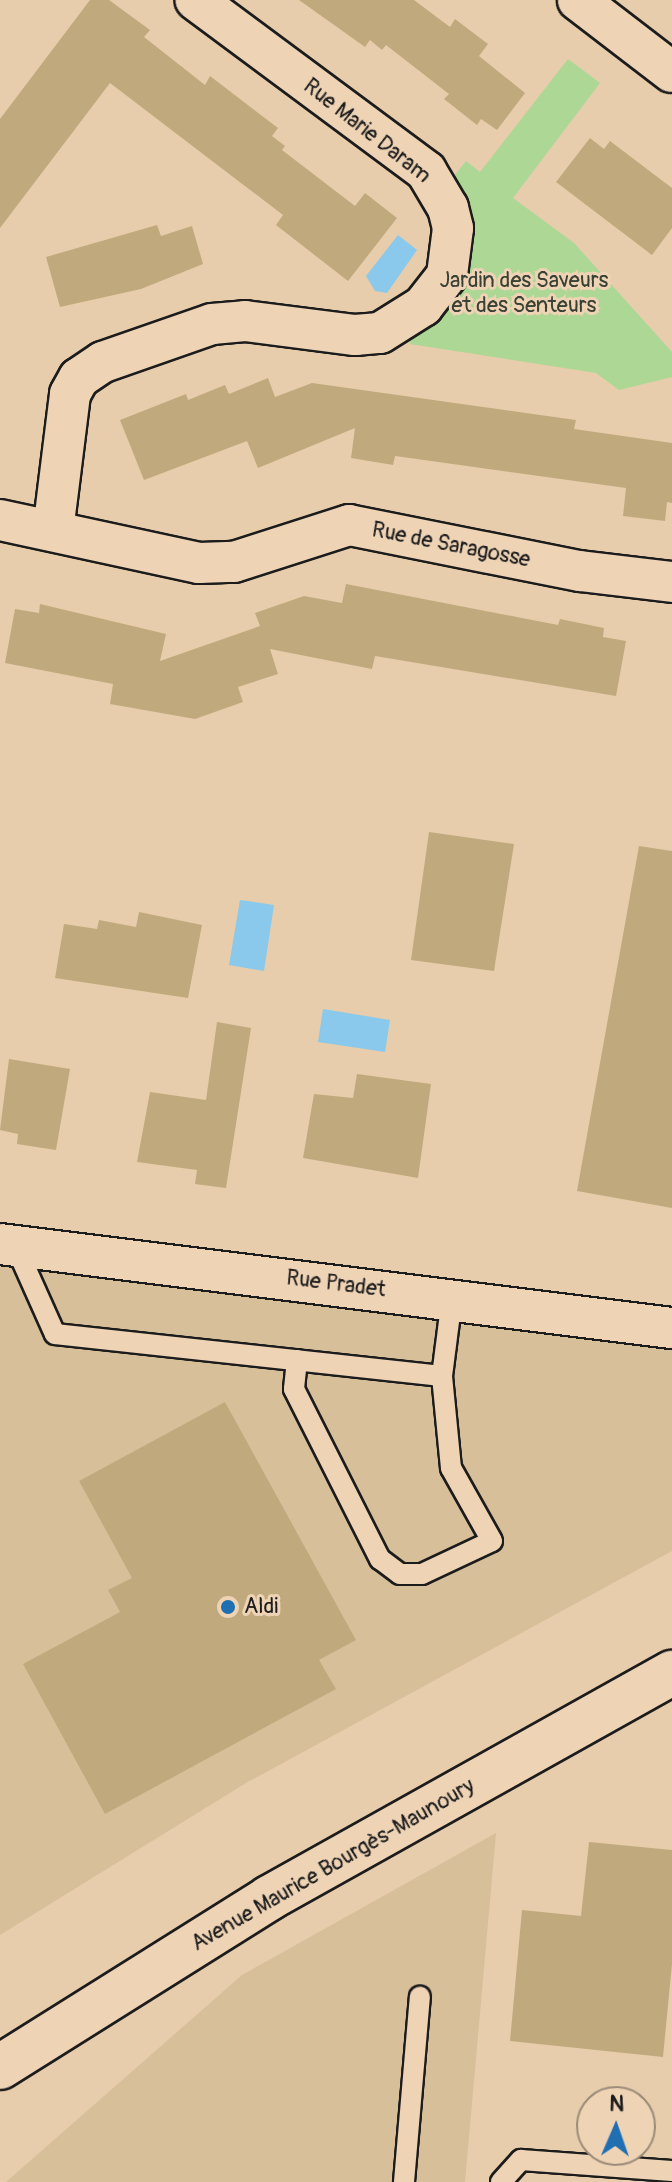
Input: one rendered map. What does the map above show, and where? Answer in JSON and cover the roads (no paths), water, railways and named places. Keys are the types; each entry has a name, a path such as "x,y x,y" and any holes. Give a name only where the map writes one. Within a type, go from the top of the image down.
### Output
{"street":[{"name":"Rue Marie Daram","path":"53,531 70,394 79,378 103,362 223,323 380,333 423,306 447,275 453,228 448,208 426,171 196,0"},
{"path":"588,3 672,72"},
{"name":"Rue de Saragosse","path":"0,520 211,563 234,562 349,525 580,571 672,582"},
{"name":"Rue Pradet","path":"8,1245 452,1298 672,1328"},
{"name":"Avenue Maurice Bourgès-Maunoury","path":"0,2067 269,1898 672,1673"}],"lane":[{"path":"8,1245 55,1334 442,1376"},
{"path":"297,1360 294,1389 380,1559 400,1574 422,1574 492,1541 451,1468 442,1376 452,1298"},
{"path":"404,2182 420,1997"},
{"path":"501,2182 521,2160 672,2171"}],"water":[{"path":"398,235 417,250 387,293 375,291 366,276"},
{"path":"240,900 274,905 264,971 229,965"},
{"path":"323,1009 390,1020 385,1052 318,1042"}],"place":[{"name":"Aldi","path":"228,1607"}],"park label":[{"name":"Jardin des Saveurs et des Senteurs","path":"524,292"}]}
